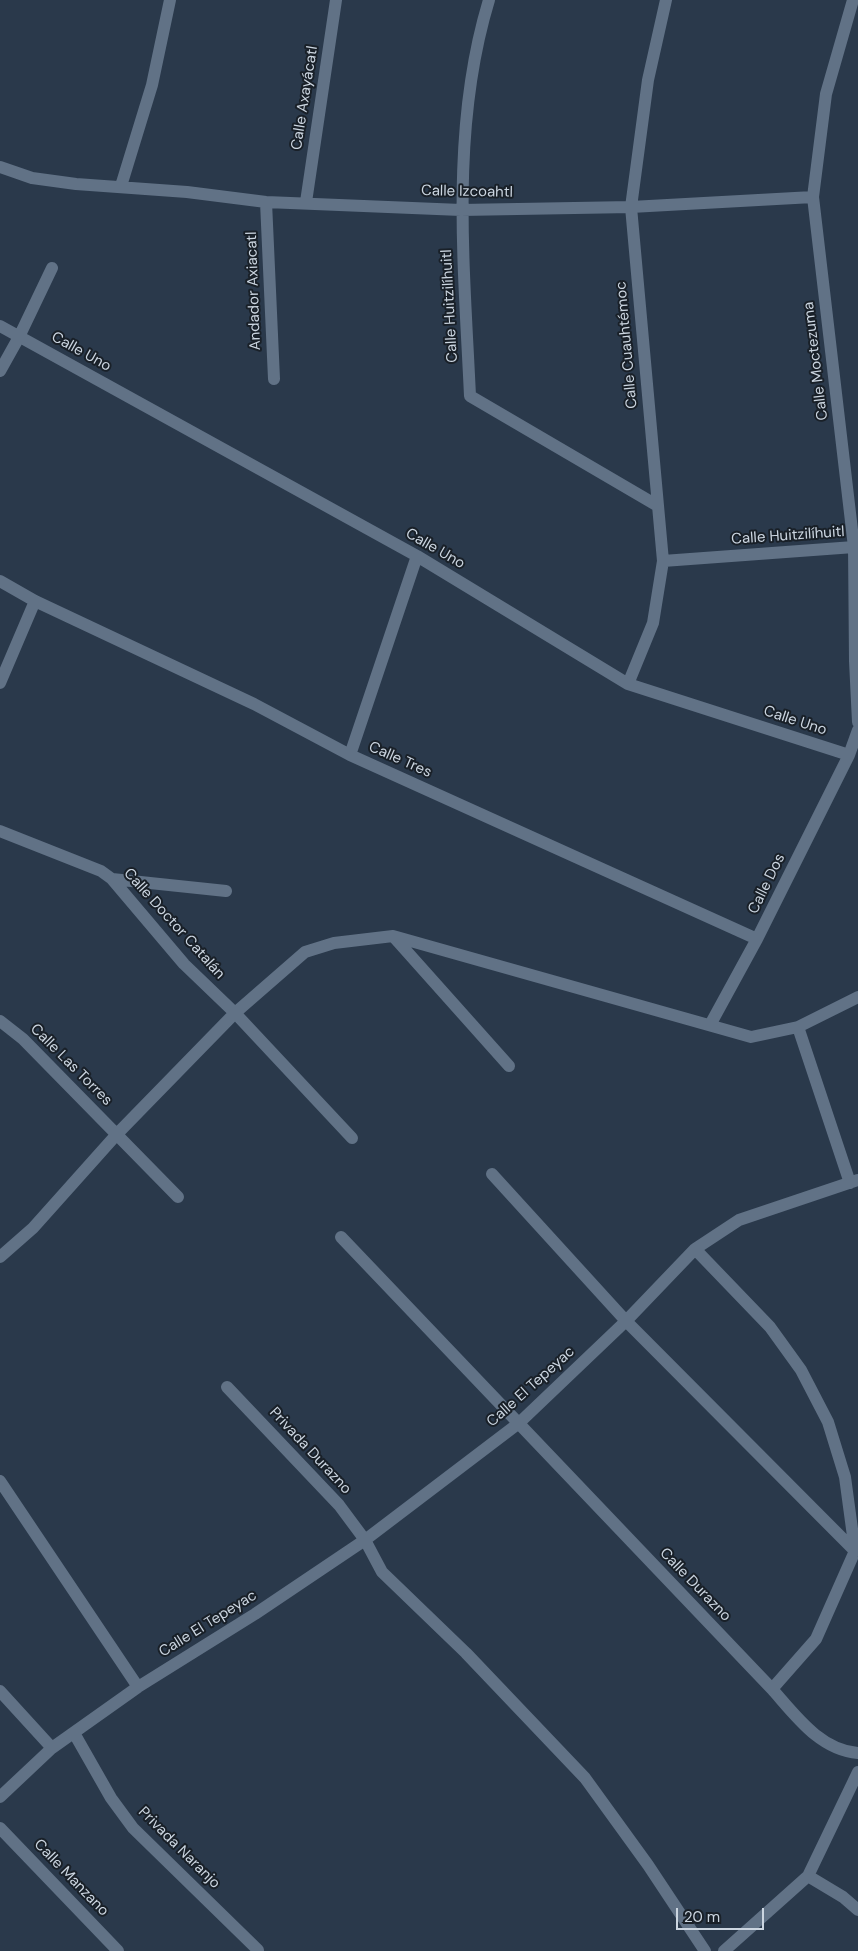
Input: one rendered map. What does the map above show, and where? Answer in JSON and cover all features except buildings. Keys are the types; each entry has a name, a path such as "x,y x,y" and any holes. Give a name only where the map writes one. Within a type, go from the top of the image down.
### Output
{"street":[{"path":"122,186 152,84 170,0"},
{"name":"Calle Axayácatl","path":"306,202 336,0"},
{"name":"Calle Huitzilíhuitl","path":"489,0 482,23 468,98 461,210 470,396 658,506"},
{"name":"Calle Cuauhtémoc","path":"628,684 653,623 664,561 631,207 648,80 666,0"},
{"name":"Calle Moctezuma","path":"853,0 826,94 813,197 854,547 854,661 858,722"},
{"name":"Calle Izcoahtl","path":"0,168 32,178 76,184 122,186 266,202 306,202 461,210 631,207 813,197"},
{"name":"Andador Axiacatl","path":"266,202 274,379"},
{"path":"0,371 19,337 52,268"},
{"name":"Calle Uno","path":"0,326 417,556 628,684 849,755"},
{"name":"Calle Huitzilíhuitl","path":"664,561 854,547"},
{"path":"350,755 417,556"},
{"name":"Calle Tres","path":"0,581 35,602 254,704 350,755 757,939"},
{"path":"0,683 35,602"},
{"path":"849,755 858,730"},
{"name":"Calle Dos","path":"710,1025 757,939 849,755"},
{"name":"Calle Doctor Catalán","path":"0,831 100,871 112,879 184,964 235,1013 352,1138"},
{"path":"112,879 226,892"},
{"path":"393,936 508,1066"},
{"path":"0,1257 33,1228 117,1134 235,1013 305,952 334,943 393,936 751,1037 798,1027 858,997"},
{"name":"Calle Las Torres","path":"0,1021 23,1039 178,1197"},
{"name":"Calle El Tepeyac","path":"0,1797 52,1748 138,1687 255,1614 365,1540 519,1423 626,1320 695,1249 739,1220 854,1182 798,1027"},
{"path":"492,1174 626,1320 855,1552"},
{"name":"Calle Durazno","path":"341,1237 772,1689 810,1732 845,1752 858,1753"},
{"path":"695,1249 770,1327 801,1370 824,1413 846,1477 855,1552 816,1639 772,1689"},
{"name":"Privada Durazno","path":"227,1388 339,1505 365,1540 382,1572 466,1653 585,1778 648,1865 705,1951"},
{"path":"0,1481 138,1687"},
{"path":"0,1691 52,1748"},
{"name":"Privada Naranjo","path":"74,1733 111,1798 133,1828 258,1950"},
{"path":"724,1951 808,1876 858,1772"},
{"name":"Calle Manzano","path":"0,1828 118,1951"},
{"path":"808,1876 843,1897 858,1910"}]}
